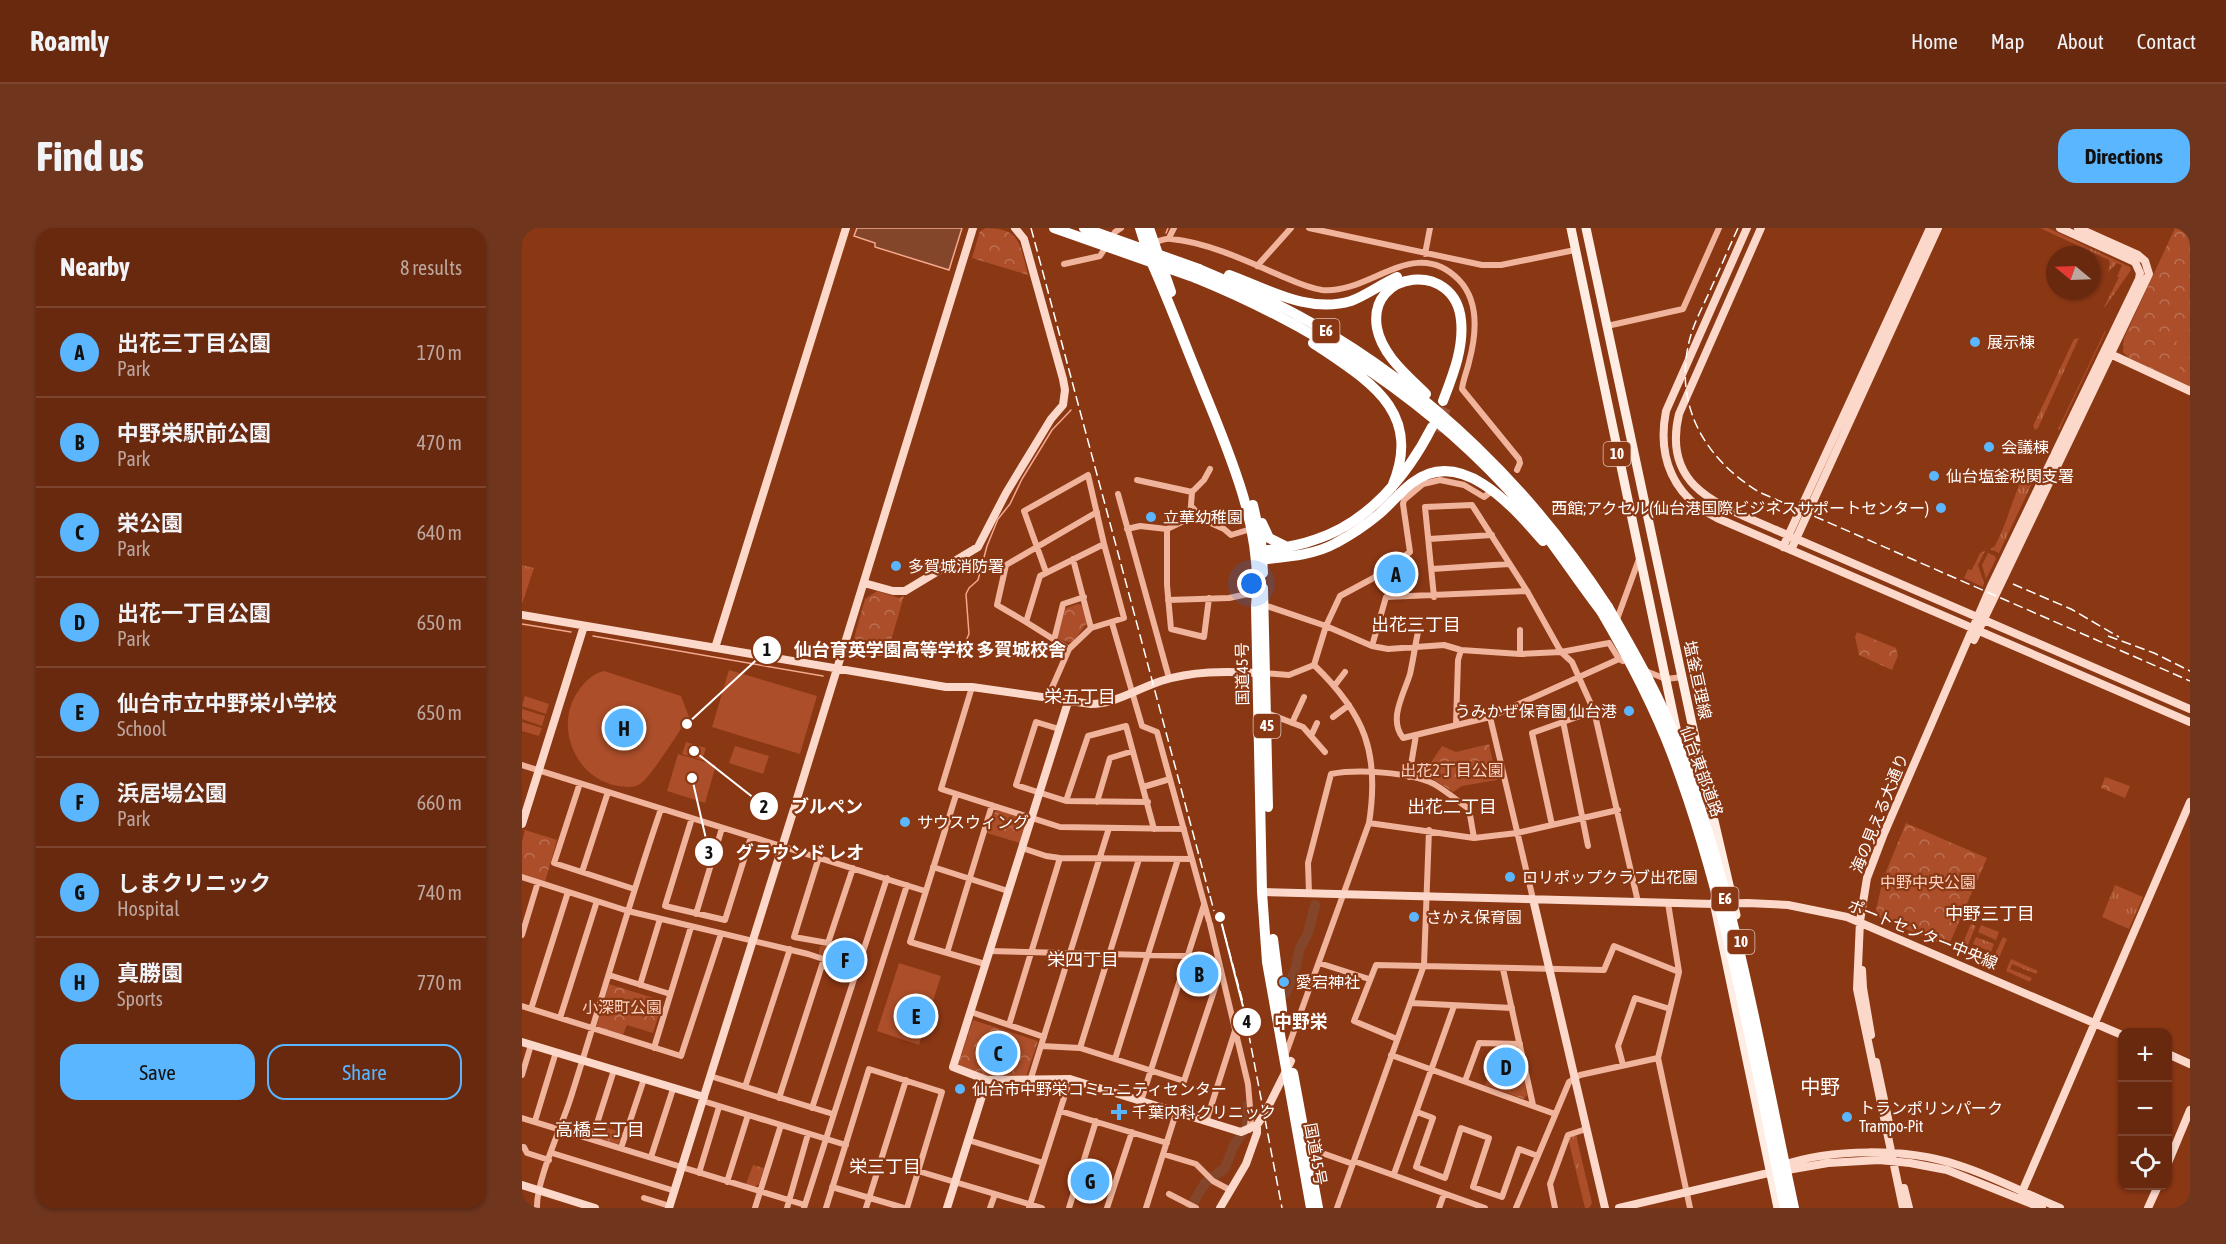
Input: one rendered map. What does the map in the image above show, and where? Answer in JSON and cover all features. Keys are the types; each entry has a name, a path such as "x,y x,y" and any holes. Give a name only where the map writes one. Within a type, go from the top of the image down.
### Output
{"highway":[{"name":"E6","path":"1054,228 1199,273 1290,311 1373,362 1439,416"},
{"path":"1084,228 1126,242 1199,273 1312,304 1332,304 1352,300 1393,279 1412,273 1429,274 1444,280 1456,291 1463,305 1467,327 1460,366 1439,416 1392,501"},
{"name":"国道45号","path":"1140,228 1149,244 1241,468 1251,498 1264,605 1262,673 1267,713 1266,892 1288,1047 1286,1073 1311,1208"},
{"name":"国道45号","path":"1149,228 1149,244 1235,472 1258,555 1257,592 1262,673 1267,962 1308,1148 1318,1208"},
{"path":"1199,273 1305,337 1349,368 1382,396 1398,420 1402,438 1402,459 1392,487"},
{"path":"1258,555 1328,535 1350,524 1392,487 1412,462 1439,416 1458,354 1461,331 1459,310 1451,295 1435,282 1418,278 1402,281 1389,290 1379,304 1377,327 1382,343 1402,370 1477,440 1500,469"},
{"name":"仙台東部道路","path":"1439,416 1500,469 1545,520 1587,575 1654,711 1675,761 1699,833 1732,960 1785,1208"},
{"name":"仙台東部道路","path":"1439,416 1521,505 1602,609 1643,670 1679,747 1707,830 1745,982 1796,1208"},
{"path":"1258,555 1318,551 1335,544 1378,515 1413,482 1440,471 1457,472 1477,480 1499,496 1522,518 1602,609"},
{"path":"1251,498 1269,538 1288,547"}],"main road":[{"name":"塩釜亘理線","path":"1570,228 1714,904 1768,1173 1778,1208"},
{"name":"塩釜亘理線","path":"1586,228 1733,903 1796,1208"}],"street":[{"path":"715,648 846,228"},
{"path":"644,1198 670,1207 973,228"},
{"path":"864,583 893,591 905,591 978,548 1006,493 1051,418 1063,405 1065,390 1060,369 1024,239 1016,228"},
{"path":"1064,264 1100,256 1119,229 1108,228"},
{"path":"1169,238 1174,228"},
{"path":"1257,266 1291,228"},
{"path":"1309,228 1482,265 1500,265 1575,250"},
{"path":"1425,254 1430,228"},
{"path":"1607,326 1683,309 1719,228"},
{"path":"1748,228 1669,404 1663,425 1664,453 1670,471 1695,505 1787,548 2190,722"},
{"path":"1761,228 1683,402 1675,429 1679,461 1696,488 1713,501 1792,537 2190,708"},
{"path":"1787,548 1930,228"},
{"path":"1792,537 1938,228"},
{"path":"2060,228 2135,262 2139,267 2139,279 2107,352"},
{"path":"2078,228 2138,255 2149,269 2149,274 2107,352"},
{"path":"1149,244 1169,238 1201,245 1304,286 1329,291 1353,287 1396,267 1408,264 1427,263 1452,274 1464,286 1475,317 1474,341 1462,389 1519,459 1517,471"},
{"path":"2107,352 2190,391"},
{"name":"海の見える大通り","path":"1903,1208 1857,989 1867,878 1875,854 1981,618 2107,352"},
{"path":"1127,529 1140,526 1167,529 1190,518 1192,492 1204,480 1210,469"},
{"path":"1046,572 1024,511 1088,475 1124,618 1091,628 1069,649 1047,699"},
{"path":"1137,480 1192,492"},
{"path":"1314,665 1326,626 1340,596 1386,570 1410,552 1403,502 1418,488 1440,480 1464,485 1484,496 1488,494"},
{"path":"1118,494 1169,678"},
{"path":"1434,597 1425,507 1472,505 1527,591 1561,652 1572,662 1594,711 1638,902"},
{"path":"1191,506 1204,520 1224,529 1230,535 1251,529"},
{"path":"1069,649 997,605 1006,565 1097,512"},
{"path":"1167,529 1168,600 1171,629 1204,637 1209,598"},
{"path":"1429,539 1492,535"},
{"path":"1026,622 1040,576 1104,544"},
{"path":"1073,559 1091,628"},
{"path":"1609,643 1639,559"},
{"path":"1432,569 1509,564"},
{"path":"1372,646 1386,597 1434,597 1527,591"},
{"path":"1168,600 1229,598 1257,592"},
{"path":"1054,640 1063,604 1084,597"},
{"path":"1264,605 1326,626 1372,646 1388,649 1443,645 1461,650 1520,654 1561,652 1609,643"},
{"path":"522,615 946,687 972,687 1095,704 1169,678 1205,672 1289,675 1314,665"},
{"path":"1112,623 1142,726 1157,732 1210,922 1248,1084 1251,1119 1248,1129"},
{"path":"522,824 584,626"},
{"path":"1520,630 1520,654"},
{"path":"1418,632 1409,675 1400,700 1396,727 1403,738 1490,717 1619,659"},
{"path":"1609,643 1619,659 1666,679 1683,677"},
{"path":"1456,724 1458,660 1461,650"},
{"path":"1288,1047 1369,823 1372,805 1372,756 1359,720 1335,685 1314,665"},
{"path":"1335,685 1345,672"},
{"path":"972,687 941,789 1060,827 1184,829"},
{"path":"1292,723 1304,697"},
{"path":"1068,702 954,1067 987,1080 1070,1079 1206,1122 1248,1129 1257,1133 1246,1164 1220,1208"},
{"path":"1333,717 1348,705"},
{"path":"1552,825 1532,733 1594,711"},
{"path":"1267,713 1303,727 1325,752"},
{"path":"1490,717 1605,1208"},
{"path":"1563,721 1588,846"},
{"path":"1059,729 1036,722 1016,785 1066,801 1148,802"},
{"path":"1311,736 1317,723"},
{"path":"1066,801 1088,736 1126,726 1154,829"},
{"path":"1409,777 1416,735"},
{"path":"1097,801 1110,758 1133,752"},
{"path":"522,765 925,891"},
{"path":"1309,893 1308,863 1331,774 1348,771 1371,772 1409,777 1434,784 1469,809 1474,838"},
{"path":"1143,787 1170,779"},
{"path":"580,783 554,863 634,889"},
{"path":"582,872 608,792"},
{"path":"956,795 910,942 985,964"},
{"path":"2022,1192 2190,802"},
{"path":"946,953 992,805"},
{"path":"537,1208 539,1190 661,809"},
{"path":"1369,823 1474,838 1517,833 1618,810"},
{"path":"692,818 665,906 725,920 751,837"},
{"path":"696,914 722,828"},
{"path":"1030,1081 1109,828"},
{"path":"1337,1208 1424,965 1428,831"},
{"path":"1022,848 1060,858 1191,859"},
{"path":"819,857 794,937 828,943 853,868"},
{"path":"1009,1025 1060,858"},
{"path":"1080,1048 1139,859"},
{"path":"1115,1059 1178,860"},
{"path":"933,867 1008,891"},
{"path":"522,877 660,920 790,949 857,970"},
{"path":"812,1108 886,878"},
{"path":"522,934 538,882"},
{"path":"522,1118 804,1206 907,885"},
{"path":"531,1009 568,892"},
{"name":"ポートセンター中央線","path":"1266,892 1733,903 1801,907 1862,923 2118,1033"},
{"path":"560,1018 597,901"},
{"path":"1668,903 1678,972 1658,1058 1690,1208"},
{"path":"1141,1101 1204,904"},
{"path":"640,985 660,920"},
{"path":"654,1048 691,927"},
{"path":"522,1006 681,1056 721,934"},
{"path":"1397,1039 1354,1021 1368,979 1376,965 1604,970 1614,946 1678,972"},
{"path":"746,1087 790,949"},
{"path":"990,951 1187,956"},
{"path":"779,1098 824,959"},
{"path":"1319,963 1368,979"},
{"path":"1503,969 1533,1106"},
{"path":"1041,1046 1080,1048 1184,1081 1221,970"},
{"path":"609,975 670,994"},
{"path":"1623,1065 1618,1046 1635,998 1670,1009"},
{"path":"1411,1003 1512,1008"},
{"path":"1394,1174 1454,1005"},
{"path":"971,1012 1044,1037"},
{"path":"1206,1122 1235,1029"},
{"path":"522,1041 704,1099 719,1107 846,1145"},
{"path":"1464,1081 1479,1042 1520,1044"},
{"path":"522,1075 531,1045"},
{"path":"535,1121 556,1052"},
{"path":"1391,1055 1555,1114"},
{"path":"2172,1056 2190,1064"},
{"path":"1516,1208 1569,1082 1574,1077 1658,1058"},
{"path":"826,1208 832,1187 846,1145 869,1069 942,1092 905,1208 832,1187"},
{"path":"592,1139 614,1070"},
{"path":"1248,1129 1286,1073"},
{"path":"710,1076 833,1114"},
{"path":"621,1148 644,1079"},
{"path":"1029,1206 1070,1079"},
{"path":"866,1208 906,1080"},
{"path":"947,1208 987,1080"},
{"path":"651,1157 673,1089"},
{"path":"699,1173 719,1107"},
{"path":"2172,1153 2190,1110"},
{"path":"1060,1111 1167,1143"},
{"path":"1417,1112 1432,1118 1416,1167 1444,1178 1461,1128 1489,1138 1473,1187 1502,1197 1519,1149 1538,1156"},
{"path":"1146,1208 1176,1113"},
{"path":"727,1182 748,1115"},
{"path":"1069,1208 1096,1121"},
{"path":"755,1208 781,1125"},
{"path":"1555,1208 1550,1184 1568,1135 1586,1129"},
{"path":"1107,1208 1132,1132"},
{"path":"787,1208 808,1134"},
{"path":"968,1140 1043,1163"},
{"path":"522,1147 527,1153 549,1160"},
{"path":"1308,1148 1394,1174 1485,1208"},
{"path":"552,1153 675,1191"},
{"path":"1163,1154 1196,1164 1212,1179 1230,1190"},
{"path":"1619,1208 1844,1154 1959,1165 2060,1208"},
{"path":"1894,1158 1909,1208"},
{"path":"1894,1158 1947,1170 2042,1208"},
{"path":"918,1171 1029,1206 1042,1208"},
{"path":"522,1185 595,1208"},
{"path":"2148,1208 2156,1190"},
{"path":"990,1208 995,1194"},
{"path":"1169,1194 1192,1206"},
{"path":"1439,1208 1444,1194"}],"green space":[{"path":"986,228 1007,231 1013,235 1021,247 1028,275 972,258 980,231"},
{"path":"2040,228 2048,228 2086,246 2079,246"},
{"path":"2175,228 2190,228 2190,387 2129,358 2123,352 2124,338"},
{"path":"2100,253 2130,267 2131,270 2104,307 2119,277 2117,277 2122,265 2117,263 2108,272 2109,260 2100,256"},
{"path":"2175,330 2190,337 2189,347 2171,339"},
{"path":"2106,331 2059,430 2058,429"},
{"path":"2079,338 2038,428 2035,430 2033,426 2074,339"},
{"path":"2169,343 2187,352 2183,360 2165,352"},
{"path":"2163,356 2181,364 2177,373 2159,364"},
{"path":"2037,466 2038,471 1999,553 1990,549 1995,546 2025,471"},
{"path":"1985,551 1978,565 1984,583 1983,587 1964,578 1968,569 1972,570 1980,553"},
{"path":"1988,553 1996,559 1986,579 1982,565"},
{"path":"522,565 534,568 522,604"},
{"path":"1402,567 1404,593 1385,594 1377,581"},
{"path":"877,591 899,598 904,596 890,644 855,646 853,642 865,599"},
{"path":"1078,604 1082,605 1088,622 1072,643 1058,639 1057,633 1064,609"},
{"path":"1857,632 1896,648 1898,656 1892,670 1859,655 1855,637"},
{"path":"729,670 817,696 800,754 712,727"},
{"path":"604,671 681,696 689,717 651,772 635,786 618,786 590,773 580,762 569,734 568,719 571,704 579,690 590,678"},
{"path":"525,696 549,704 546,714 522,706"},
{"path":"522,709 545,716 542,726 522,719"},
{"path":"522,722 542,728 539,736 522,731"},
{"path":"686,742 706,748 702,760 682,754"},
{"name":"出花2丁目公園","path":"1489,744 1497,780 1462,786 1453,792 1424,773 1442,746 1456,752"},
{"path":"735,746 769,756 763,774 729,763"},
{"path":"678,754 716,765 705,803 667,791"},
{"path":"2105,777 2130,786 2125,798 2101,788"},
{"path":"996,809 1027,819 1020,843 987,833"},
{"name":"中野中央公園","path":"1906,823 1987,858 1948,947 1880,918 1876,910 1883,879"},
{"path":"525,830 557,840 545,882 522,875 522,842"},
{"path":"2115,885 2143,897 2129,929 2102,917"},
{"path":"1971,924 1976,926 1967,947 1993,958 2003,937 2007,939 1995,967 1959,952"},
{"path":"1981,925 1999,932 1996,940 1978,932"},
{"path":"1976,937 1994,944 1991,952 1973,944"},
{"path":"820,946 862,946 855,964 852,965 819,955"},
{"path":"1211,957 1216,970 1211,987 1182,978 1187,963 1196,963 1198,959"},
{"path":"2011,959 2038,971 2036,974 2012,964 2010,969 2032,978 2030,982 2006,971"},
{"path":"899,963 941,976 919,1045 877,1031"},
{"name":"小深町公園","path":"609,984 663,1001 653,1033 627,1025 622,1037 596,1028"},
{"path":"973,1020 1038,1041 1026,1077 988,1077 958,1065"},
{"path":"1513,1045 1518,1050 1527,1095 1524,1099 1485,1085 1499,1046"},
{"path":"596,1124 623,1133 617,1147 592,1137"},
{"path":"1576,1135 1592,1203 1589,1208 1585,1208 1568,1138"},
{"path":"753,1165 764,1168 759,1184 754,1187 746,1184"}],"shaded area":[{"path":"857,228 962,228 949,270 875,247 875,243 854,236"}],"waterway":[{"path":"1166,233 1168,228"},
{"path":"856,657 963,647 969,634 966,594 978,580 987,546 998,519 1010,504 1022,479 1052,430 1071,410"},
{"path":"522,624 571,632"},
{"path":"593,636 823,676"},
{"path":"1286,993 1296,967 1299,950 1308,933 1315,905"},
{"path":"1190,1208 1205,1183 1225,1168 1234,1145 1247,1126 1248,1105"}],"tunnel":[{"path":"1436,431 1448,404"}],"railway":[{"path":"1031,228 1209,893"},
{"path":"1738,228 1695,324 1685,365 1690,409 1698,429 1723,464 1759,492 2190,681"},
{"path":"2013,584 2071,609 2119,637"},
{"path":"2108,636 2154,653 2190,671"},
{"path":"1210,896 1214,911"},
{"path":"1221,921 1242,999 1282,1208"}],"place":[{"name":"展示棟","path":"1975,342"},
{"name":"会議棟","path":"1989,447"},
{"name":"仙台塩釜税関支署","path":"1934,476"},
{"name":"西館;アクセル(仙台港国際ビジネスサポートセンター)","path":"1941,508"},
{"name":"立華幼稚園","path":"1151,517"},
{"name":"多賀城消防署","path":"896,566"},
{"name":"出花三丁目公園","path":"1396,574"},
{"name":"うみかぜ保育園 仙台港","path":"1629,711"},
{"name":"仙台育英学園高等学校 多賀城校舎","path":"687,724"},
{"name":"真勝園","path":"624,728"},
{"name":"ブルペン","path":"694,751"},
{"name":"グラウンド レオ","path":"692,778"},
{"name":"サウスウィング","path":"905,822"},
{"name":"ロリポップクラブ出花園","path":"1510,877"},
{"name":"中野栄","path":"1220,917"},
{"name":"さかえ保育園","path":"1414,917"},
{"name":"浜居場公園","path":"845,960"},
{"name":"中野栄駅前公園","path":"1199,974"},
{"name":"愛宕神社","path":"1284,982"},
{"name":"仙台市立中野栄小学校","path":"916,1016"},
{"name":"栄公園","path":"998,1053"},
{"name":"出花一丁目公園","path":"1506,1067"},
{"name":"仙台市中野栄コミュニティセンター","path":"960,1089"},
{"name":"千葉内科クリニック","path":"1119,1112"},
{"name":"トランポリンパーク Trampo-Pit","path":"1847,1117"},
{"name":"しまクリニック","path":"1090,1181"}],"district":[{"name":"出花三丁目","path":"1416,625"},
{"name":"栄五丁目","path":"1080,697"},
{"name":"出花二丁目","path":"1452,807"},
{"name":"中野三丁目","path":"1990,914"},
{"name":"栄四丁目","path":"1083,960"},
{"name":"中野","path":"1820,1087"},
{"name":"高橋三丁目","path":"600,1130"},
{"name":"栄三丁目","path":"885,1167"}]}
